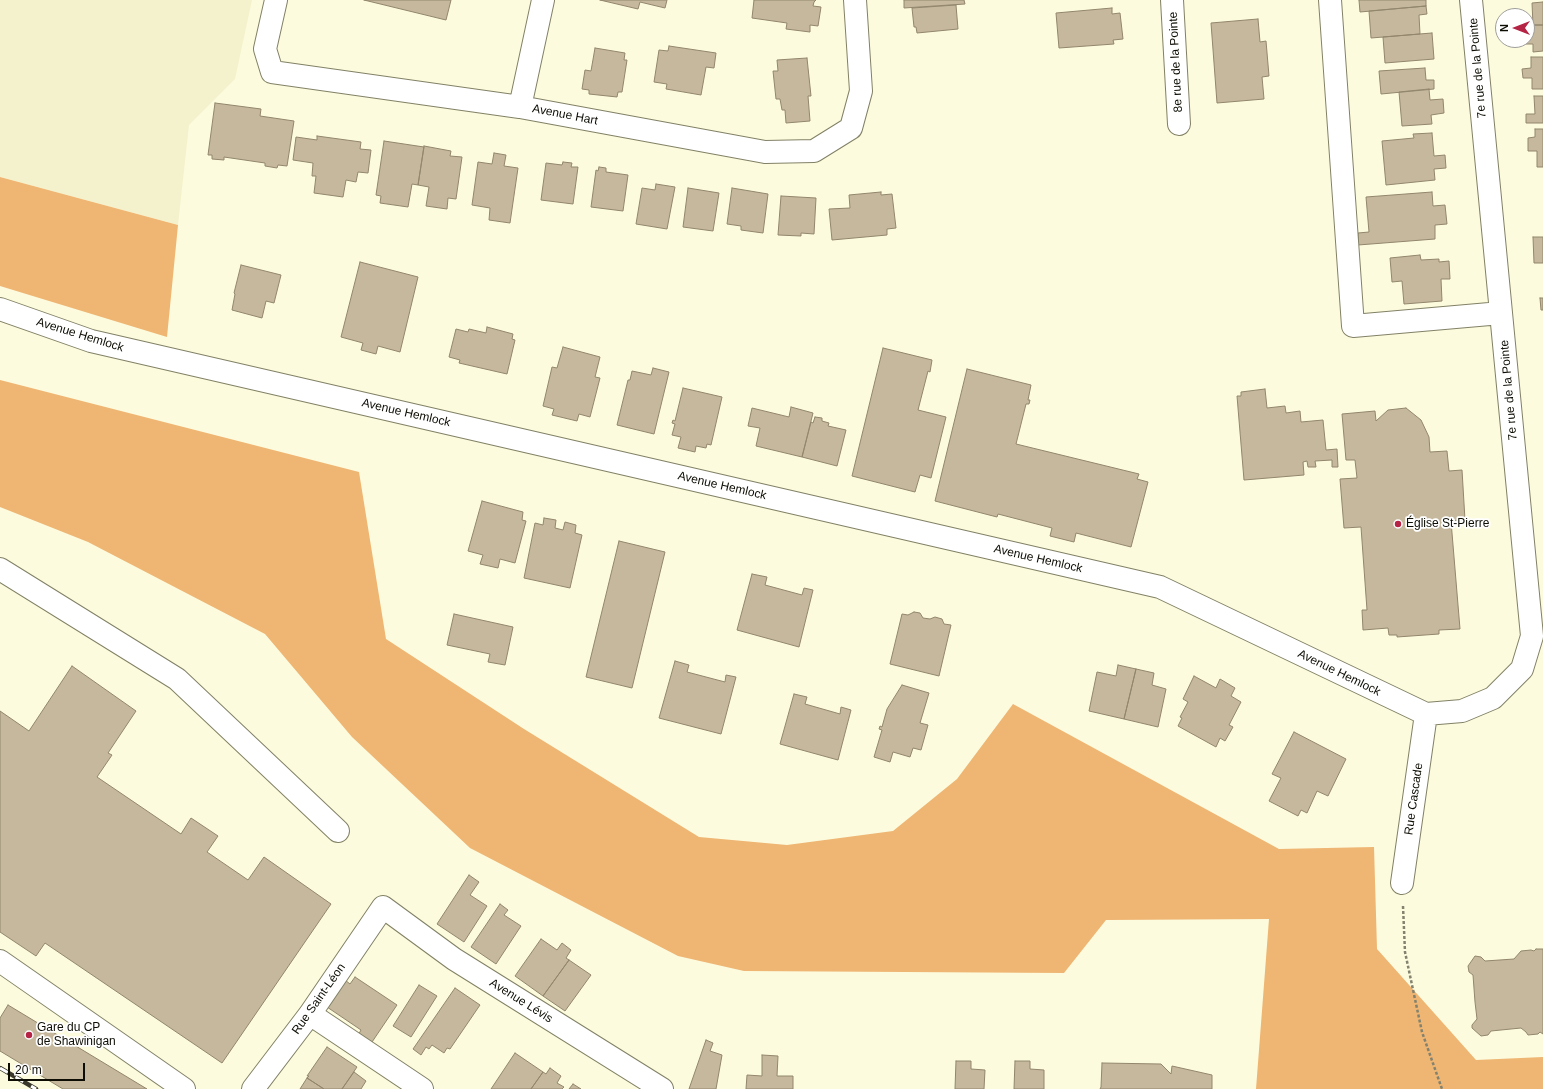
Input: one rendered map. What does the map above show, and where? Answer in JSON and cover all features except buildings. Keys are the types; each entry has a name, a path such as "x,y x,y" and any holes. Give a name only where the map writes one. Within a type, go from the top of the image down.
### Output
{"street":[{"name":"Avenue Hart","path":"276,0 265,49 272,72 520,106 765,152 814,151 851,128 861,92 855,0"},
{"path":"520,106 543,0"},
{"name":"8e rue de la Pointe","path":"1172,0 1179,124"},
{"path":"1330,0 1353,326 1502,314"},
{"name":"7e rue de la Pointe","path":"1426,714 1462,711 1493,698 1522,668 1532,636 1471,0"},
{"name":"Avenue Hemlock","path":"0,309 91,341 1160,587 1426,714"},
{"path":"0,569 177,679 338,831"},
{"name":"Rue Cascade","path":"1402,883 1426,714"},
{"name":"Rue Saint-Léon","path":"253,1089 310,1014 383,907"},
{"name":"Avenue Lévis","path":"383,907 454,959 662,1089"},
{"path":"0,961 184,1089"},
{"path":"310,1014 422,1089"}],"path":[{"path":"1402,883 1406,952 1422,1032 1442,1089"}],"shaded area":[{"path":"0,0 252,0 235,79 189,125 178,225 0,177"},
{"path":"0,177 178,225 167,337 0,286"},
{"path":"0,380 359,472 386,639 524,729 699,837 787,845 893,831 957,779 1013,704 1279,849 1374,847 1377,949 1476,1060 1543,1057 1543,1089 1256,1089 1269,919 1106,920 1064,973 744,971 678,956 470,848 352,737 265,634 88,542 0,507"}],"railway":[{"path":"0,1068 36,1089"}],"place":[{"name":"Église St-Pierre","path":"1398,524"},
{"name":"Gare du CP de Shawinigan","path":"29,1035"}]}
